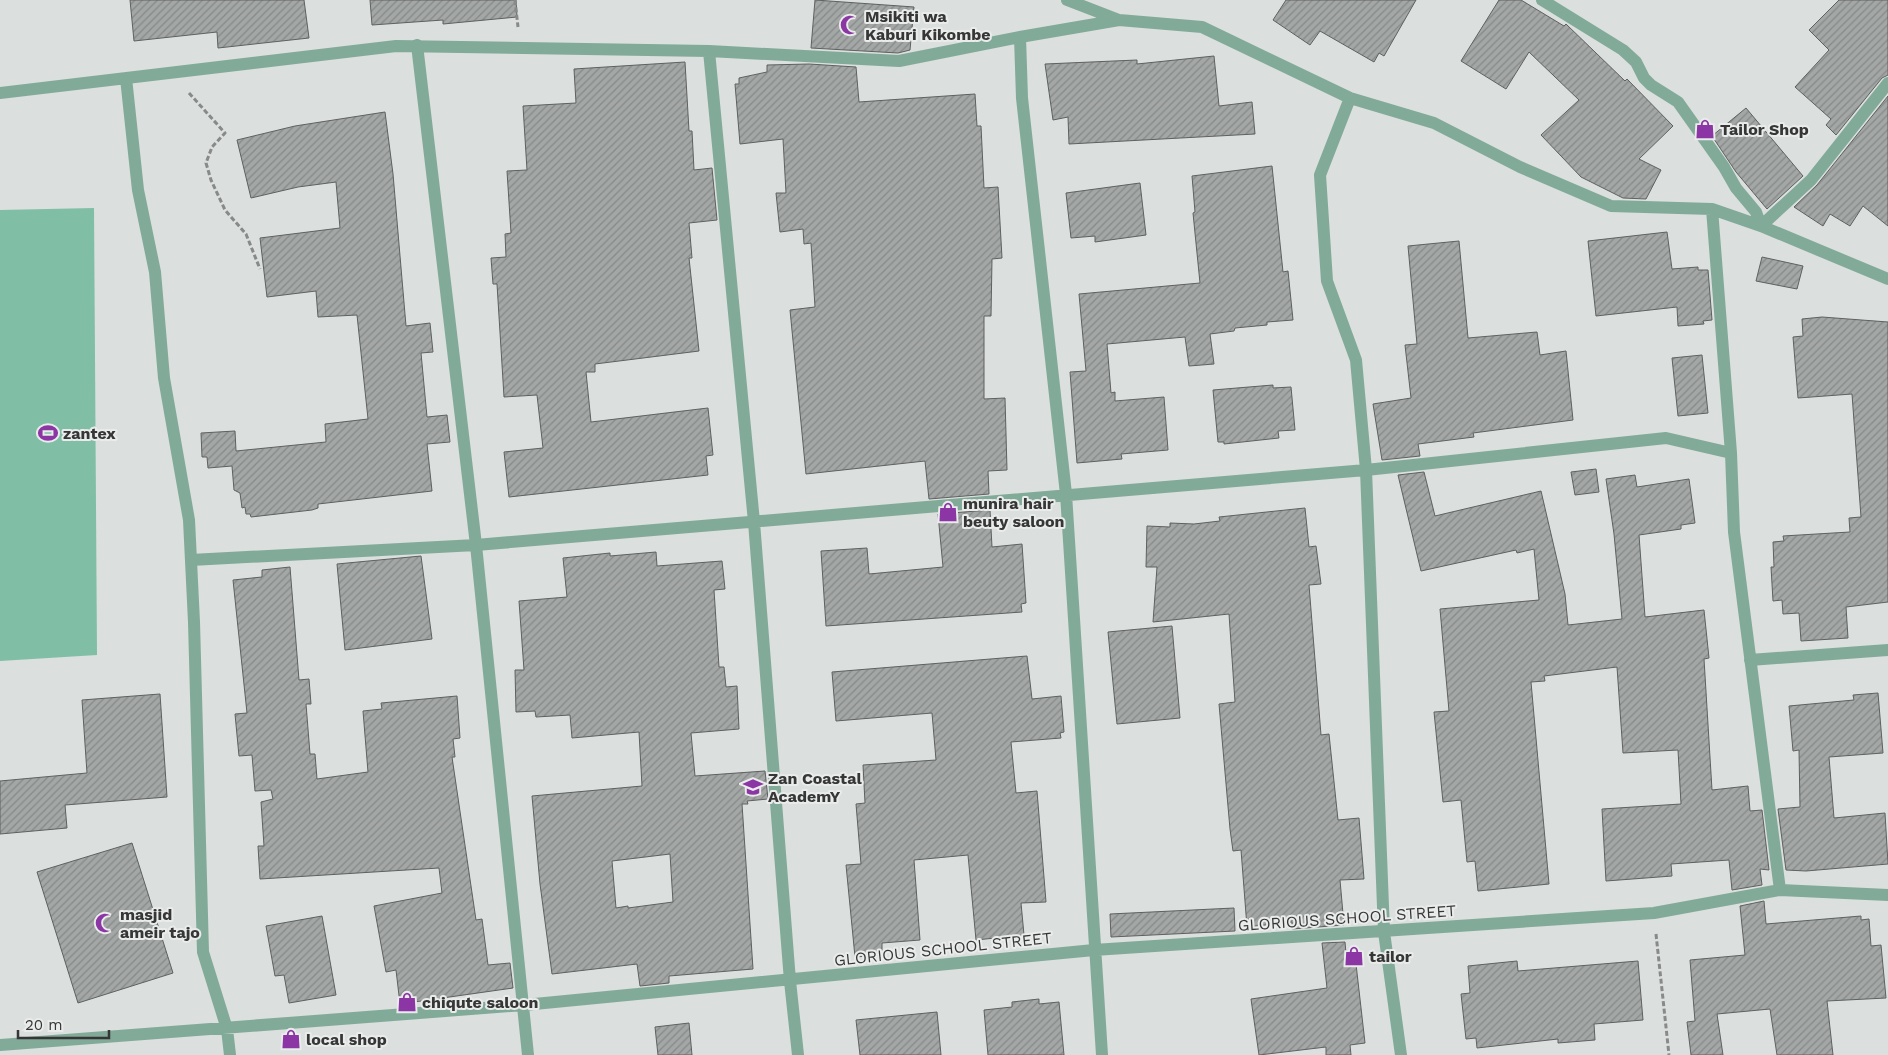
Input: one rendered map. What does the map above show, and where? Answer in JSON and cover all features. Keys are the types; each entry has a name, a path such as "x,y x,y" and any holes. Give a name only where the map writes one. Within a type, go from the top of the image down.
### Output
{"street":[{"path":"1067,0 1119,20"},
{"path":"1542,0 1623,50 1636,62 1644,78 1651,85 1678,102 1724,167 1736,188 1756,212 1762,226"},
{"path":"0,93 417,46 709,51 899,61 1119,20 1202,27 1350,98 1434,123 1520,167 1611,206 1712,209 1762,226 1888,279"},
{"path":"1020,38 1022,98 1066,494 1102,1055"},
{"path":"417,46 476,545 528,1055"},
{"path":"709,51 754,522 790,981 798,1055"},
{"path":"126,78 138,190 155,272 164,378 189,520 203,952 227,1029 230,1055"},
{"path":"1762,226 1811,180 1888,83"},
{"path":"1350,98 1320,175 1327,280 1356,360 1366,470 1384,932 1401,1055"},
{"path":"1712,209 1731,453 1734,532 1780,890"},
{"path":"191,560 476,545 1366,470 1666,438 1731,453"},
{"path":"1750,660 1888,650"},
{"name":"GLORIOUS SCHOOL STREET","path":"0,1045 524,1005 790,981 1094,950 1654,913 1780,890 1888,895"}],"path":[{"path":"174,72 194,100 225,133 212,148 206,163 210,180 225,210 246,234 260,269"},
{"path":"1654,913 1669,1055"}],"green space":[{"name":"zantex","path":"94,208 97,655 0,661 0,210"}],"building":[{"path":"130,0 304,0 309,38 218,48 217,32 134,41"},
{"path":"370,0 516,0 517,17 443,24 443,20 372,25"},
{"path":"815,0 914,7 910,50 898,53 811,48"},
{"path":"1286,0 1416,0 1384,56 1379,53 1374,62 1320,31 1310,45 1273,20"},
{"path":"1499,0 1521,0 1564,26 1566,24 1625,81 1627,79 1673,126 1639,159 1661,170 1646,199 1623,198 1581,177 1541,135 1579,100 1529,52 1506,89 1461,61"},
{"path":"1839,0 1888,0 1888,75 1882,78 1836,135 1826,125 1831,119 1795,87 1829,50 1809,30"},
{"path":"1214,56 1219,106 1252,102 1255,134 1069,144 1068,117 1053,120 1045,64 1137,60 1137,64"},
{"path":"685,62 689,131 692,131 694,170 712,168 717,220 689,223 692,258 689,258 699,351 595,364 595,372 586,372 591,422 708,408 713,455 706,456 708,475 509,497 504,452 543,448 537,395 504,397 497,284 493,284 491,258 506,257 505,234 511,233 507,171 527,170 523,106 576,103 574,69"},
{"path":"809,64 856,67 859,102 975,94 977,126 981,126 984,188 998,187 1002,258 992,259 991,316 984,316 984,399 1005,398 1007,470 988,471 989,494 929,499 925,461 806,474 790,310 815,307 811,243 804,244 803,229 780,232 776,193 786,193 783,139 740,144 735,84 739,84 739,78 767,72 767,65"},
{"path":"1888,96 1888,226 1863,206 1850,226 1830,214 1823,226 1794,207 1817,185"},
{"path":"1746,108 1803,176 1767,209 1736,172 1712,136"},
{"path":"385,112 393,174 406,326 430,323 433,352 421,353 427,417 447,415 450,442 427,444 432,491 318,504 318,508 312,510 251,517 250,514 246,514 245,507 242,508 240,493 234,490 232,466 208,468 207,457 202,457 201,433 235,431 236,451 326,442 325,424 368,419 357,315 318,317 316,291 267,297 260,238 340,228 336,182 298,187 251,198 237,140 295,126"},
{"path":"1272,166 1283,272 1288,271 1293,320 1267,322 1267,325 1235,328 1234,331 1210,334 1214,364 1189,366 1185,337 1107,344 1111,393 1115,392 1115,401 1164,397 1168,450 1121,454 1122,459 1077,463 1070,372 1086,371 1079,294 1200,283 1193,213 1195,212 1192,176"},
{"path":"1140,183 1146,235 1095,242 1095,236 1071,238 1066,193"},
{"path":"1667,232 1672,269 1698,267 1698,270 1708,270 1712,320 1703,321 1704,324 1678,326 1677,307 1596,316 1588,241"},
{"path":"1459,241 1468,338 1537,332 1540,355 1566,351 1573,420 1473,433 1474,437 1418,444 1420,456 1382,460 1373,404 1411,398 1405,345 1417,344 1408,246"},
{"path":"1762,257 1803,266 1797,289 1756,281"},
{"path":"1822,317 1888,322 1888,602 1846,607 1848,638 1801,641 1799,613 1783,614 1782,600 1773,601 1771,567 1774,567 1773,542 1784,541 1783,536 1850,532 1849,518 1861,517 1852,394 1798,398 1793,337 1803,336 1802,319"},
{"path":"1702,355 1708,413 1678,416 1672,358"},
{"path":"1273,385 1273,388 1291,387 1295,430 1278,431 1279,438 1224,444 1224,442 1218,442 1213,390"},
{"path":"1596,469 1599,492 1575,495 1571,472"},
{"path":"1424,472 1435,516 1541,491 1565,594 1568,625 1622,619 1614,534 1606,479 1635,475 1637,487 1689,479 1695,523 1681,525 1681,529 1639,535 1645,617 1704,610 1709,658 1704,659 1712,790 1748,786 1750,811 1762,810 1769,870 1760,869 1762,885 1732,890 1729,860 1671,864 1672,876 1606,881 1602,809 1681,804 1678,750 1623,753 1617,667 1544,676 1545,681 1531,682 1549,884 1478,891 1475,861 1467,862 1461,800 1443,802 1434,712 1449,711 1440,609 1539,600 1534,549 1517,553 1516,550 1421,571 1398,475"},
{"path":"1305,508 1309,547 1316,546 1321,584 1309,585 1321,735 1329,734 1338,820 1359,818 1364,879 1340,880 1344,925 1292,929 1292,922 1247,927 1241,850 1233,851 1230,829 1219,704 1235,702 1229,614 1153,622 1157,567 1146,567 1147,526 1170,527 1170,523 1194,524 1220,521 1219,517"},
{"path":"990,510 992,547 1022,544 1026,603 1021,604 1022,612 826,626 821,551 867,548 869,574 943,567 938,514"},
{"path":"656,552 657,566 722,561 725,589 714,590 719,667 724,667 726,687 737,686 739,729 691,733 695,776 765,771 768,799 747,801 748,804 742,804 753,969 669,976 669,983 640,986 637,964 552,974 540,884 532,796 642,786 639,732 572,738 570,715 536,717 535,711 516,712 515,670 524,670 519,601 567,597 563,558 610,553 610,556","holes":["670,854 673,902 616,908 612,861"]},
{"path":"421,556 432,639 345,650 337,564"},
{"path":"290,567 299,680 309,679 311,704 306,704 310,754 315,754 317,779 368,772 363,711 382,709 381,703 457,696 460,738 453,739 455,757 452,757 476,920 482,919 488,965 510,963 513,988 400,1004 396,970 386,972 374,906 442,893 439,868 260,879 258,846 264,846 261,802 273,799 271,790 255,791 252,755 239,756 235,714 247,713 233,580 262,577 262,570"},
{"path":"1172,626 1180,718 1117,724 1108,632"},
{"path":"1027,656 1032,699 1061,696 1064,732 1060,733 1061,738 1011,742 1016,793 1037,791 1046,902 1021,903 1024,935 976,940 968,855 914,860 920,940 882,943 882,955 855,957 846,865 861,864 856,804 865,803 863,765 936,760 932,713 836,721 832,672"},
{"path":"1878,693 1883,753 1829,757 1834,818 1885,813 1888,864 1806,871 1786,870 1778,809 1800,807 1799,750 1793,751 1789,706 1854,700 1853,695"},
{"path":"160,694 167,797 65,805 67,828 0,834 0,781 87,773 82,700"},
{"name":"masjid ameir tajo","path":"132,843 173,973 78,1003 37,872"},
{"path":"1764,901 1766,924 1861,916 1861,920 1869,919 1871,946 1881,945 1886,998 1827,1001 1833,1055 1777,1055 1770,1009 1717,1014 1723,1055 1691,1055 1687,1022 1695,1021 1690,960 1745,955 1740,906"},
{"path":"1234,908 1235,931 1111,937 1110,914"},
{"path":"322,916 336,995 289,1003 284,975 275,976 266,926"},
{"path":"1345,942 1347,965 1356,964 1365,1043 1350,1045 1351,1055 1326,1055 1326,1047 1259,1055 1251,999 1327,988 1322,943"},
{"path":"1517,961 1518,971 1638,961 1643,1020 1594,1024 1595,1040 1558,1043 1558,1039 1477,1048 1476,1038 1466,1039 1461,994 1470,993 1468,966"},
{"path":"1039,999 1039,1004 1059,1002 1064,1055 988,1055 984,1010 1012,1007 1012,1002"},
{"path":"937,1012 941,1055 860,1055 856,1020"},
{"path":"689,1023 692,1055 658,1055 655,1027"}],"place":[{"name":"Msikiti wa Kaburi Kikombe","path":"850,25"},
{"name":"Tailor Shop","path":"1705,129"},
{"name":"zantex","path":"48,433"},
{"name":"munira hair beuty saloon","path":"948,512"},
{"name":"Zan Coastal AcademY","path":"753,787"},
{"name":"masjid ameir tajo","path":"105,923"},
{"name":"tailor","path":"1354,956"},
{"name":"chiqute saloon","path":"407,1002"},
{"name":"local shop","path":"291,1039"}]}
